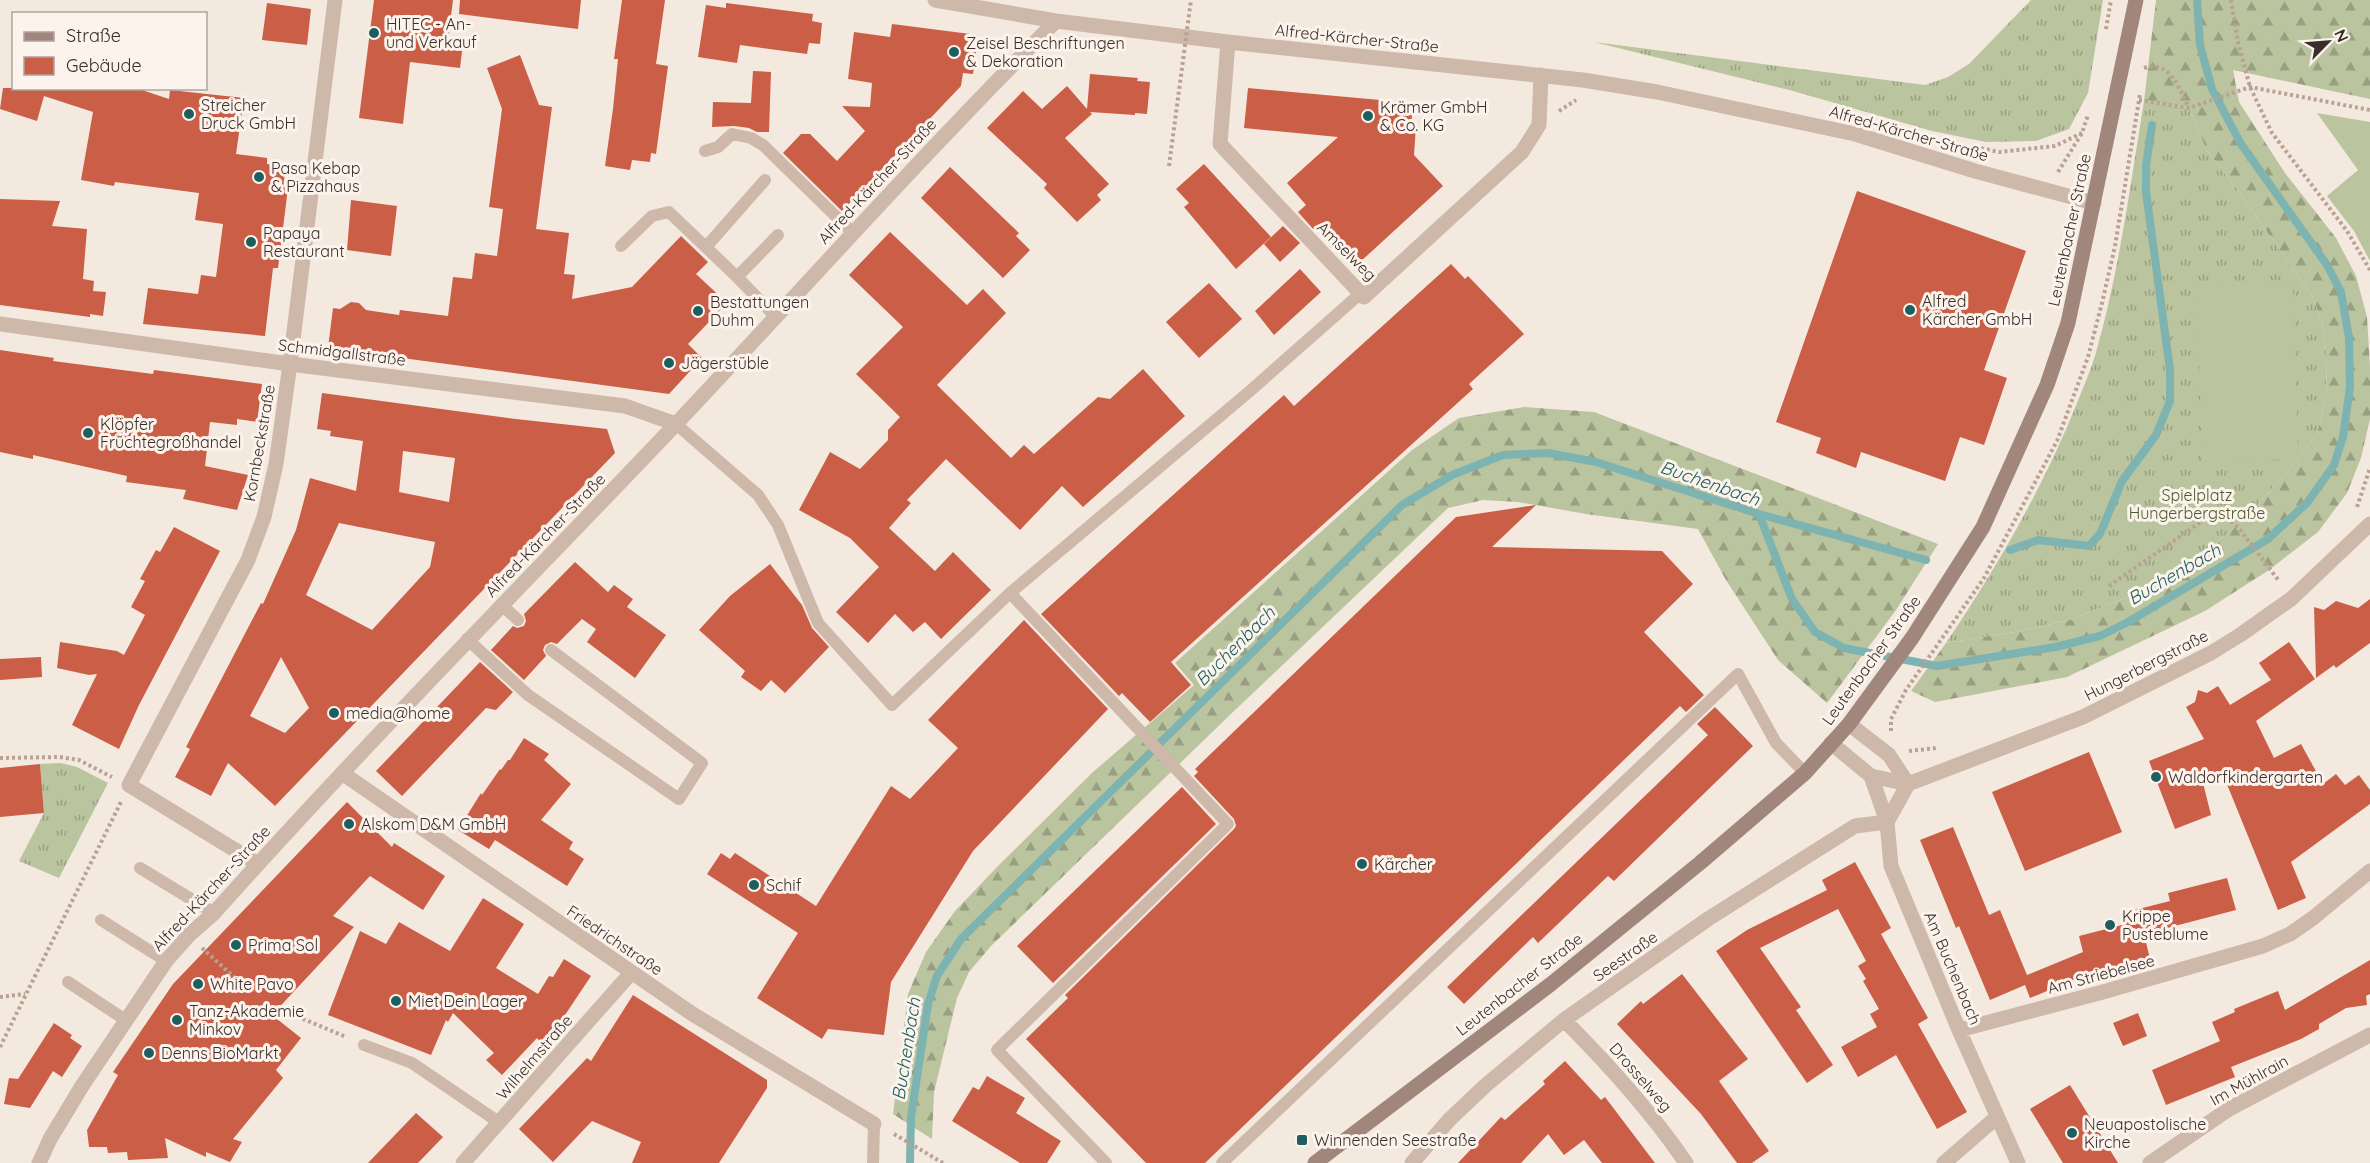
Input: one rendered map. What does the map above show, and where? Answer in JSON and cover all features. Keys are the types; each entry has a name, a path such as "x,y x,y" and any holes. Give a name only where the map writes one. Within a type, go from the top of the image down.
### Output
{"street":[{"name":"Kornbeckstraße","path":"129,785 252,549 264,517 276,464 290,364 335,0"},
{"path":"935,0 1056,21"},
{"name":"Leutenbacher Straße","path":"1315,1163 1551,984 1700,863 1805,773 1849,724 1912,638 1983,527 2047,385 2068,324 2136,2"},
{"name":"Alfred-Kärcher-Straße","path":"39,1163 50,1139 77,1095 166,961 189,935 214,913 467,639 676,424 946,133 1056,21 1228,42 1541,75 1657,92 1855,134 2094,203"},
{"name":"Amselweg","path":"1228,42 1220,144 1364,297 1522,152 1539,125 1541,75"},
{"name":"Schmidgallstraße","path":"0,324 290,364 626,406 676,424"},
{"name":"Hungerbergstraße","path":"1908,784 2083,717 2240,636 2291,599 2370,524"},
{"path":"1849,724 1894,750 1908,784"},
{"path":"1832,743 1871,776 1908,784"},
{"name":"Friedrichstraße","path":"342,773 631,973 874,1124"},
{"name":"Am Buchenbach","path":"1871,776 1887,822 1891,866 1959,1030 2018,1163"},
{"path":"1887,822 1908,784"},
{"path":"129,785 258,864"},
{"name":"Seestraße","path":"1412,1163 1449,1120 1486,1085 1564,1020 1708,919 1855,826 1887,822"},
{"name":"Am Striebelsee","path":"1959,1030 2103,993 2263,946 2290,934 2313,918 2370,871"},
{"name":"Wilhelmstraße","path":"463,1163 631,973"},
{"name":"Drosselweg","path":"1564,1020 1613,1069 1650,1112 1686,1163"},
{"name":"Im Mühlrain","path":"2150,1163 2229,1110 2370,1035"},
{"path":"1944,1163 1997,1117"}],"lane":[{"path":"705,151 718,147 732,134 752,138 763,145 853,233"},
{"path":"706,247 765,180"},
{"path":"621,246 652,216 669,212 775,316"},
{"path":"737,278 778,235"},
{"path":"676,424 758,495 778,525 818,623 892,705 1010,593 1250,391 1360,293"},
{"path":"1010,593 1228,824 997,1050 1106,1163"},
{"path":"502,605 518,620"},
{"path":"467,639 528,694 679,799 702,763 551,650"},
{"path":"1222,1163 1738,674 1776,742 1805,773"},
{"path":"140,868 214,913"},
{"path":"101,920 166,961"},
{"path":"68,982 127,1021"},
{"path":"364,1045 412,1063 500,1123"},
{"path":"873,1163 874,1124"}],"path":[{"path":"1169,166 1191,0"},
{"path":"2231,0 2238,42 2250,87 2272,133 2347,231 2370,270"},
{"path":"2142,78 2144,67 2165,70 2173,76 2189,108"},
{"path":"2139,100 2189,108 2250,87 2370,110"},
{"path":"2131,141 2141,89"},
{"path":"2047,191 2082,133"},
{"path":"2356,512 2370,468"},
{"path":"2109,586 2218,510 2238,527 2269,570"},
{"path":"2272,590 2281,583"},
{"path":"1938,748 1894,750 1891,719 1906,690 1939,642"},
{"path":"0,759 60,757 79,760 129,785 0,1046"},
{"path":"189,935 246,988"},
{"path":"0,997 26,994"},
{"path":"275,1007 364,1045"},
{"path":"892,1133 943,1163"}],"green space":[{"path":"2031,0 2103,0 2088,93 2069,129 2036,141 1986,142 1932,131 1793,91 1594,42 1925,85 1948,77 1969,64"},
{"path":"2156,0 2370,0 2370,99 2233,70 2239,102 2285,173 2336,238 2356,276 2367,317 2370,367 2370,419 2361,458 2347,493 2318,532 2269,570 2205,611 2067,677 1935,702 1911,691 1946,643 2070,620 2147,589 2221,539 2247,517 2317,434 2326,397 2327,357 2322,322 2312,296 2234,185 2207,151 2189,108 2144,101"},
{"name":"Spielplatz Hungerbergstraße","path":"2144,101 2189,108 2207,151 2234,185 2312,296 2322,322 2327,357 2326,397 2317,434 2247,517 2221,539 2147,589 2070,620 1946,643 2001,556 2034,496 2064,435 2091,368 2117,262"},
{"path":"2317,113 2370,122 2370,261 2354,231 2327,196 2358,170"},
{"path":"2293,280 2298,459 2202,462 2197,282"},
{"path":"1524,407 1594,412 1938,544 1896,610 1827,703 1778,660 1726,580 1698,529 1518,502 1483,500 1448,508 991,946 969,972 957,998 934,1092 932,1139 893,1114 908,994 926,952 955,911 998,866 1093,772 1194,685 1175,663 1412,450 1459,418"},
{"path":"61,763 77,767 108,783 59,878 19,861 44,813 40,764"}],"building":[{"path":"374,0 453,0 448,41 463,43 460,68 410,62 403,124 359,118"},
{"path":"460,0 581,0 578,29 459,14"},
{"path":"622,0 665,0 656,64 668,66 656,154 651,153 650,162 632,160 630,170 605,166 613,109 618,59 614,59"},
{"path":"267,3 311,9 307,45 262,40"},
{"path":"726,3 813,14 812,21 822,23 820,44 809,43 807,54 740,45 737,63 698,57 706,5 726,8"},
{"path":"892,24 978,35 973,74 963,73 961,86 842,211 783,153 801,134 810,134 837,161 865,131 842,106 870,107 872,83 848,79 854,32 890,37"},
{"path":"520,55 539,105 552,107 536,229 569,233 564,274 575,275 572,299 632,287 681,236 708,262 696,274 727,303 688,344 702,358 669,394 328,348 333,308 340,309 351,302 359,303 366,310 399,315 400,310 448,316 453,277 472,279 475,253 497,256 503,209 489,207 502,109 487,68"},
{"path":"753,71 771,72 769,132 757,132 749,128 734,126 712,127 713,102 751,103"},
{"path":"1090,74 1138,78 1137,81 1150,82 1147,114 1090,112 1092,114 1065,138 1109,184 1097,195 1101,200 1077,222 1044,188 1047,184 987,128 1023,91 1042,109 1067,86 1087,109"},
{"path":"3,88 12,88 12,90 142,90 169,99 170,90 244,98 236,154 267,158 267,164 286,167 283,187 288,188 278,268 273,268 265,336 143,324 148,288 198,294 201,275 216,277 223,224 195,220 199,193 115,182 114,186 81,180 93,112 44,96 37,121 0,109"},
{"path":"1248,88 1413,103 1411,126 1416,126 1414,155 1443,186 1359,263 1322,223 1314,230 1298,212 1306,205 1287,183 1338,137 1244,128"},
{"path":"1204,164 1271,237 1236,269 1184,207 1189,203 1176,189"},
{"path":"950,167 1019,233 1016,236 1030,250 1003,278 921,198"},
{"name":"Alfred Kärcher GmbH","path":"1857,191 2026,251 1984,370 2007,378 1984,445 1960,437 1945,481 1861,452 1856,468 1816,453 1821,438 1776,422"},
{"path":"0,199 60,201 52,226 87,229 83,279 94,281 93,291 106,292 103,316 90,314 90,317 0,305"},
{"path":"351,200 397,206 391,256 347,250"},
{"path":"1283,226 1300,243 1280,262 1264,244"},
{"path":"890,232 967,305 983,289 1006,313 937,385 1011,458 1024,445 1034,454 1098,397 1110,399 1143,369 1185,416 1083,507 1062,486 1020,530 946,459 907,500 911,503 889,528 935,571 953,552 991,590 941,639 925,622 913,632 895,614 868,643 836,612 879,567 850,538 799,510 830,452 860,469 888,440 888,430 900,417 856,374 903,327 849,275"},
{"path":"1451,264 1465,279 1468,276 1524,334 1469,384 1473,389 1171,662 1191,685 1150,722 1122,693 1119,696 1041,614 1284,395 1294,406"},
{"path":"1300,269 1321,292 1274,335 1255,311"},
{"path":"1209,283 1242,319 1199,358 1166,322"},
{"path":"0,350 54,358 53,361 153,374 154,370 262,384 257,422 237,419 237,425 210,422 205,466 248,475 237,510 183,499 186,490 126,482 127,476 33,455 33,459 0,452"},
{"path":"322,393 607,429 615,453 275,806 228,763 211,796 175,777 190,749 186,747 261,603 263,604 296,530 310,478 356,491 363,441 330,436 331,431 317,429","holes":["403,451 455,458 449,502 399,492","339,523 435,542 430,567 372,630 306,595","281,657 309,708 285,733 250,716"]},
{"name":"Kärcher","path":"1536,505 1492,547 1662,551 1693,584 1644,632 1704,695 1686,712 1680,706 1205,1163 1146,1163 1026,1039 1068,998 1065,995 1236,826 1234,819 1194,776 1198,772 1195,769 1456,517"},
{"path":"174,527 220,551 139,705 119,749 72,725 97,674 89,675 57,668 60,642 117,651 124,655 145,615 131,607 145,581 140,579 156,550 160,552"},
{"path":"575,562 608,592 614,585 633,599 627,607 666,635 635,678 587,642 596,629 582,619 557,644 551,642 545,645 543,650 546,656 524,680 491,650 513,626 517,628 524,626 526,621 524,614"},
{"path":"770,564 802,605 812,628 829,647 785,693 771,680 761,691 741,677 745,671 699,630 730,596"},
{"path":"2370,599 2370,643 2336,668 2334,665 2316,678 2314,607 2324,610 2336,601 2358,608"},
{"path":"1024,620 1108,709 973,851 891,982 884,1035 828,1029 822,1039 757,998 798,933 707,874 721,853 730,859 735,853 816,906 891,786 910,799 958,748 928,720"},
{"path":"2289,642 2315,679 2256,721 2274,758 2301,744 2323,784 2336,774 2345,785 2359,775 2370,790 2370,804 2291,862 2306,898 2278,910 2222,772 2202,779 2211,815 2175,829 2149,761 2204,739 2186,707 2195,702 2198,690 2207,693 2218,686 2230,705 2271,680 2259,663"},
{"path":"41,657 42,677 0,680 0,659"},
{"path":"480,662 513,692 496,710 486,708 402,796 376,771"},
{"path":"1715,707 1753,746 1614,881 1608,876 1538,943 1533,937 1464,1004 1447,987 1708,735 1697,724"},
{"path":"524,738 549,754 544,760 571,784 541,820 573,842 569,849 584,859 567,886 495,840 489,849 458,830 481,793 482,795 500,769 510,760"},
{"path":"2089,752 2122,832 2025,871 1992,792"},
{"path":"40,764 44,813 0,817 0,768"},
{"path":"1182,787 1216,824 1053,983 1017,946"},
{"path":"347,802 392,847 394,843 445,876 423,910 370,876 333,916 354,927 272,1015 301,1038 276,1070 283,1078 233,1139 242,1142 230,1162 206,1152 206,1157 165,1138 168,1158 128,1160 127,1152 108,1153 107,1147 89,1147 87,1130 118,1075 113,1072 173,984"},
{"path":"1953,827 1989,915 2000,910 2027,975 2083,952 2079,936 2126,924 2123,913 2170,901 2168,893 2227,878 2236,910 2144,934 2150,959 2076,979 2030,998 2025,985 1990,1000 1959,926 1956,928 1920,840"},
{"path":"1855,862 1891,928 1881,934 1928,1018 1918,1024 1967,1112 1937,1129 1896,1055 1858,1077 1841,1047 1877,1027 1870,1014 1879,1009 1863,981 1866,979 1858,966 1866,961 1838,909 1760,948 1801,1007 1796,1010 1833,1065 1807,1083 1716,951 1747,930 1827,890 1822,880"},
{"path":"483,898 524,924 496,968 538,994 549,976 553,977 564,959 591,976 561,1021 541,1043 537,1038 502,1075 486,1060 494,1053 453,1013 448,1022 446,1020 431,1055 328,1015 360,931 386,944 399,922 450,951"},
{"path":"2370,960 2370,994 2366,996 2367,1005 2346,1008 2319,1024 2319,1029 2301,1039 2231,1067 2235,1077 2166,1105 2152,1070 2220,1041 2212,1022 2235,1012 2234,1009 2278,991 2285,1010"},
{"path":"1682,974 1748,1059 1719,1081 1769,1151 1752,1163 1737,1163 1701,1114 1617,1024 1641,1001 1643,1004"},
{"path":"633,995 767,1080 767,1088 719,1163 632,1163 641,1142 592,1121 553,1162 519,1129 587,1058 591,1061"},
{"path":"2138,1013 2147,1036 2123,1046 2113,1023"},
{"path":"54,1023 72,1035 70,1038 82,1046 62,1077 53,1071 30,1108 4,1104 9,1078 18,1079"},
{"path":"1565,1061 1601,1100 1605,1097 1655,1163 1602,1163 1584,1140 1564,1155 1548,1134 1521,1163 1458,1163 1501,1117 1505,1120 1545,1084 1543,1081"},
{"path":"987,1076 1025,1098 1016,1113 1061,1141 1047,1163 1020,1163 952,1121 973,1087 979,1090"},
{"name":"Neuapostolische Kirche","path":"2070,1085 2118,1163 2063,1163 2030,1109"},
{"path":"416,1113 443,1137 418,1163 368,1163"}],"waterway":[{"name":"Buchenbach","path":"910,1163 911,1117 928,1004 937,976 961,939 1402,505 1452,475 1503,455 1548,453 1596,462 1759,514 1792,599 1815,632 1844,648 1937,666 2055,647 2100,636 2128,622 2268,539 2307,503 2334,465 2343,437 2350,387 2349,338 2341,292 2327,265 2241,144 2212,89 2200,45 2197,0"},
{"path":"2010,550 2038,540 2089,546 2100,534 2122,481 2156,435 2170,401 2170,370 2146,192 2146,166 2152,125"},
{"path":"1759,514 1926,560"}],"place":[{"name":"HITEC - An- und Verkauf","path":"374,33"},
{"name":"Zeisel Beschriftungen & Dekoration","path":"954,52"},
{"name":"Streicher Druck GmbH","path":"189,114"},
{"name":"Krämer GmbH & Co. KG","path":"1368,116"},
{"name":"Pasa Kebap & Pizzahaus","path":"259,177"},
{"name":"Papaya Restaurant","path":"251,242"},
{"name":"Alfred Kärcher GmbH","path":"1910,310"},
{"name":"Bestattungen Duhm","path":"698,311"},
{"name":"Jägerstüble","path":"669,363"},
{"name":"Klöpfer Früchtegroßhandel","path":"88,433"},
{"name":"media@home","path":"334,713"},
{"name":"Waldorfkindergarten","path":"2156,777"},
{"name":"Alskom D&M GmbH","path":"349,824"},
{"name":"Kärcher","path":"1362,864"},
{"name":"Schif","path":"754,885"},
{"name":"Krippe Pusteblume","path":"2110,925"},
{"name":"Prima Sol","path":"236,945"},
{"name":"White Pavo","path":"198,984"},
{"name":"Miet Dein Lager","path":"396,1001"},
{"name":"Tanz-Akademie Minkov","path":"177,1020"},
{"name":"Denns BioMarkt","path":"149,1053"},
{"name":"Neuapostolische Kirche","path":"2072,1133"},
{"name":"Winnenden Seestraße","path":"1302,1140"}]}
